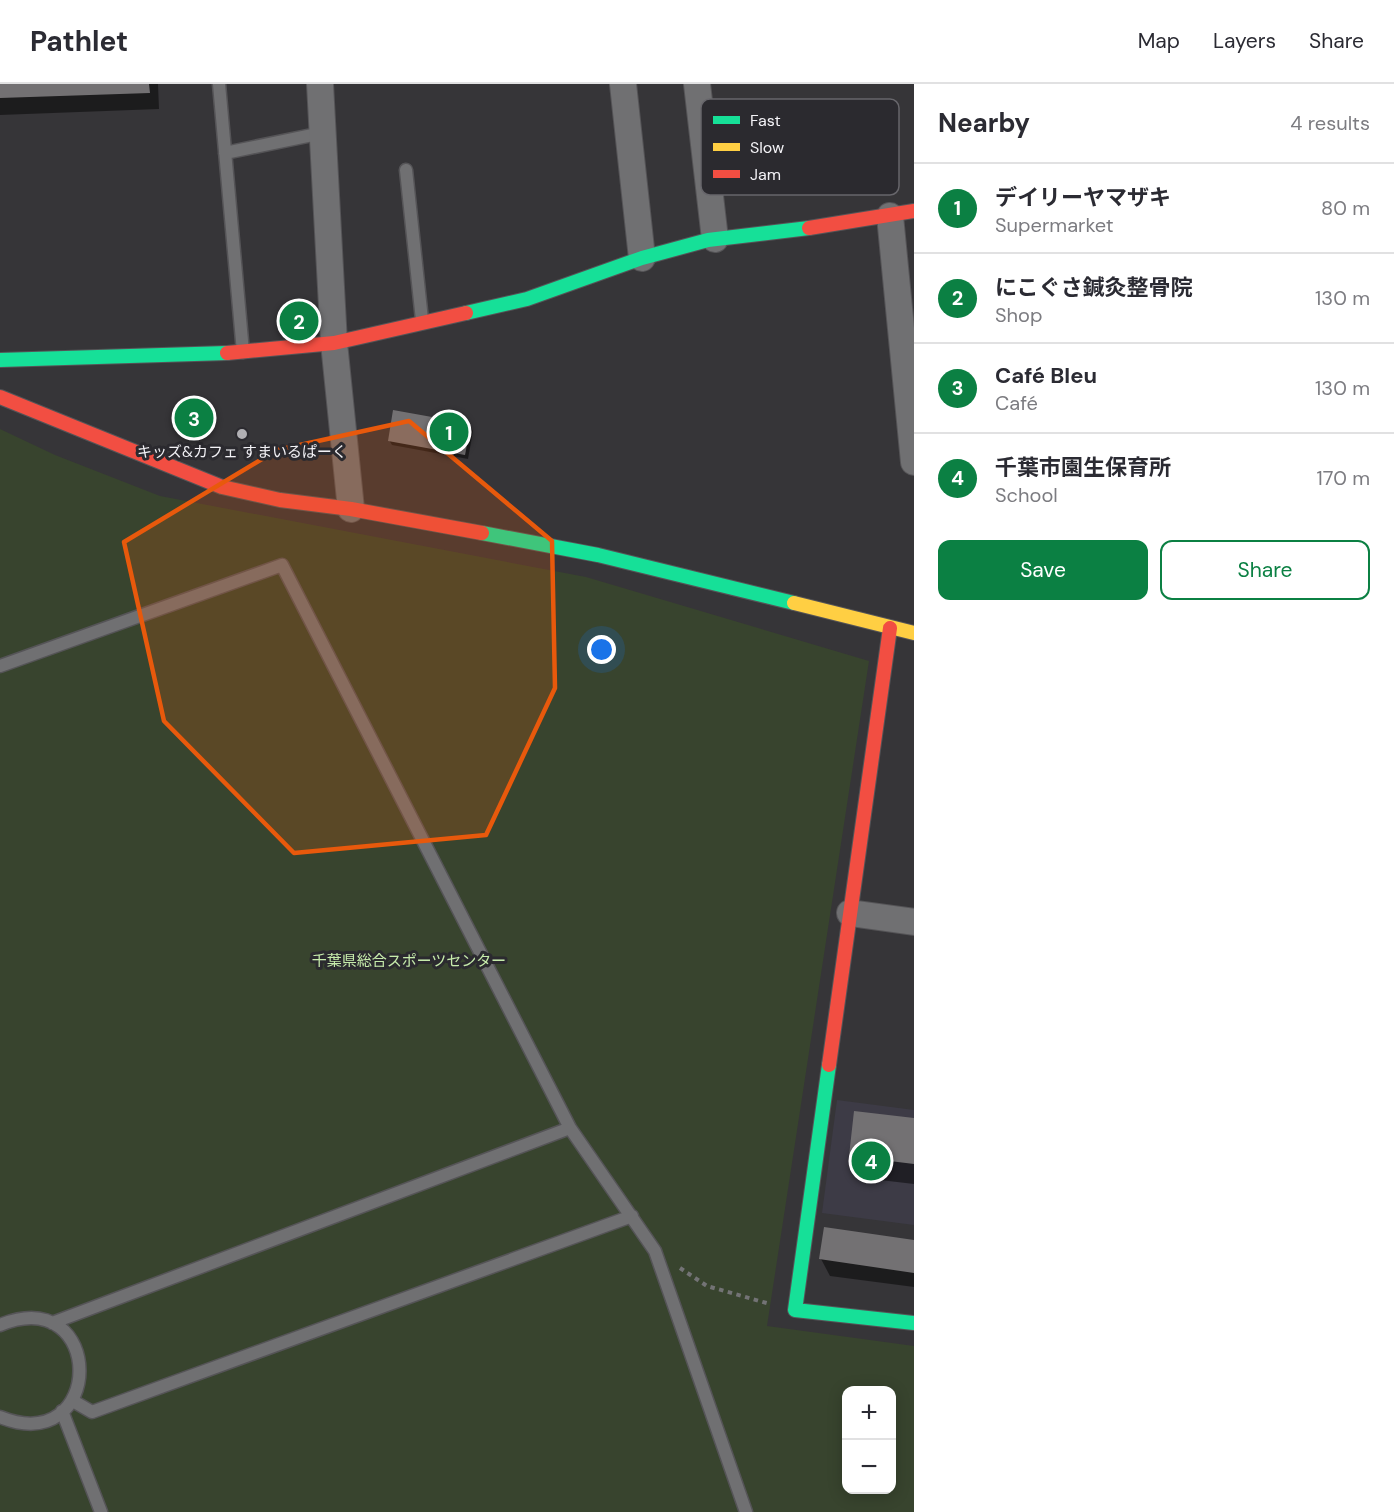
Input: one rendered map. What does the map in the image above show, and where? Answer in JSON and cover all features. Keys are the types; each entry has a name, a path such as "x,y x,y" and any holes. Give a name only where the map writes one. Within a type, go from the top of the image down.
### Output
{"street":[{"path":"320,84 334,343 351,509"},
{"path":"623,84 642,258"},
{"path":"697,84 701,118"},
{"path":"710,195 715,239"},
{"path":"0,360 243,353 334,343 527,299 642,258 715,239 902,213 914,462"},
{"path":"0,397 222,487 280,500 351,509 598,555 914,633"},
{"path":"890,628 795,1310 914,1323"},
{"path":"850,914 914,922"}],"lane":[{"path":"219,84 243,353"},
{"path":"225,153 322,133"},
{"path":"405,170 422,322"},
{"path":"0,666 282,565 570,1128 655,1251 746,1512"},
{"path":"52,1323 570,1128"},
{"path":"73,1401 92,1412 632,1216"},
{"path":"0,1324 17,1318 45,1319 52,1323 71,1338 80,1355 82,1376 73,1401 55,1417 39,1424 25,1425 0,1417"},
{"path":"62,1411 101,1512"}],"path":[{"path":"655,1251 707,1286 795,1310"}],"highlighted area":[{"path":"409,421 552,541 555,688 486,835 294,853 164,721 124,542 277,450"}],"shaded area":[{"path":"837,1100 914,1110 914,1225 822,1213"}],"green space":[{"name":"千葉県総合スポーツセンター","path":"0,429 55,455 160,496 586,577 869,661 767,1326 914,1346 914,1512 0,1512"}],"building":[{"path":"0,84 149,84 150,93 0,98"},
{"path":"393,410 471,424 465,455 388,441"},
{"path":"854,1111 914,1118 914,1164 849,1156"},
{"path":"824,1227 914,1240 914,1273 819,1259"}],"traffic: fast":[{"path":"466,313 527,299 642,258 708,240 809,228"},
{"path":"0,360 227,353"},
{"path":"482,533 598,555 794,603"},
{"path":"829,1065 795,1310 914,1323"}],"traffic: slow":[{"path":"794,603 914,633"}],"traffic: jam":[{"path":"809,228 914,211"},
{"path":"227,353 334,343 466,313"},
{"path":"0,397 222,487 280,500 351,509 482,533"},
{"path":"829,1065 890,628"}],"place":[{"name":"にこぐさ鍼灸整骨院","path":"299,321"},
{"name":"Café Bleu","path":"194,418"},
{"name":"デイリーヤマザキ","path":"449,432"},
{"name":"キッズ&カフェ すまいるぱーく","path":"242,434"},
{"name":"千葉市園生保育所","path":"871,1161"}]}
